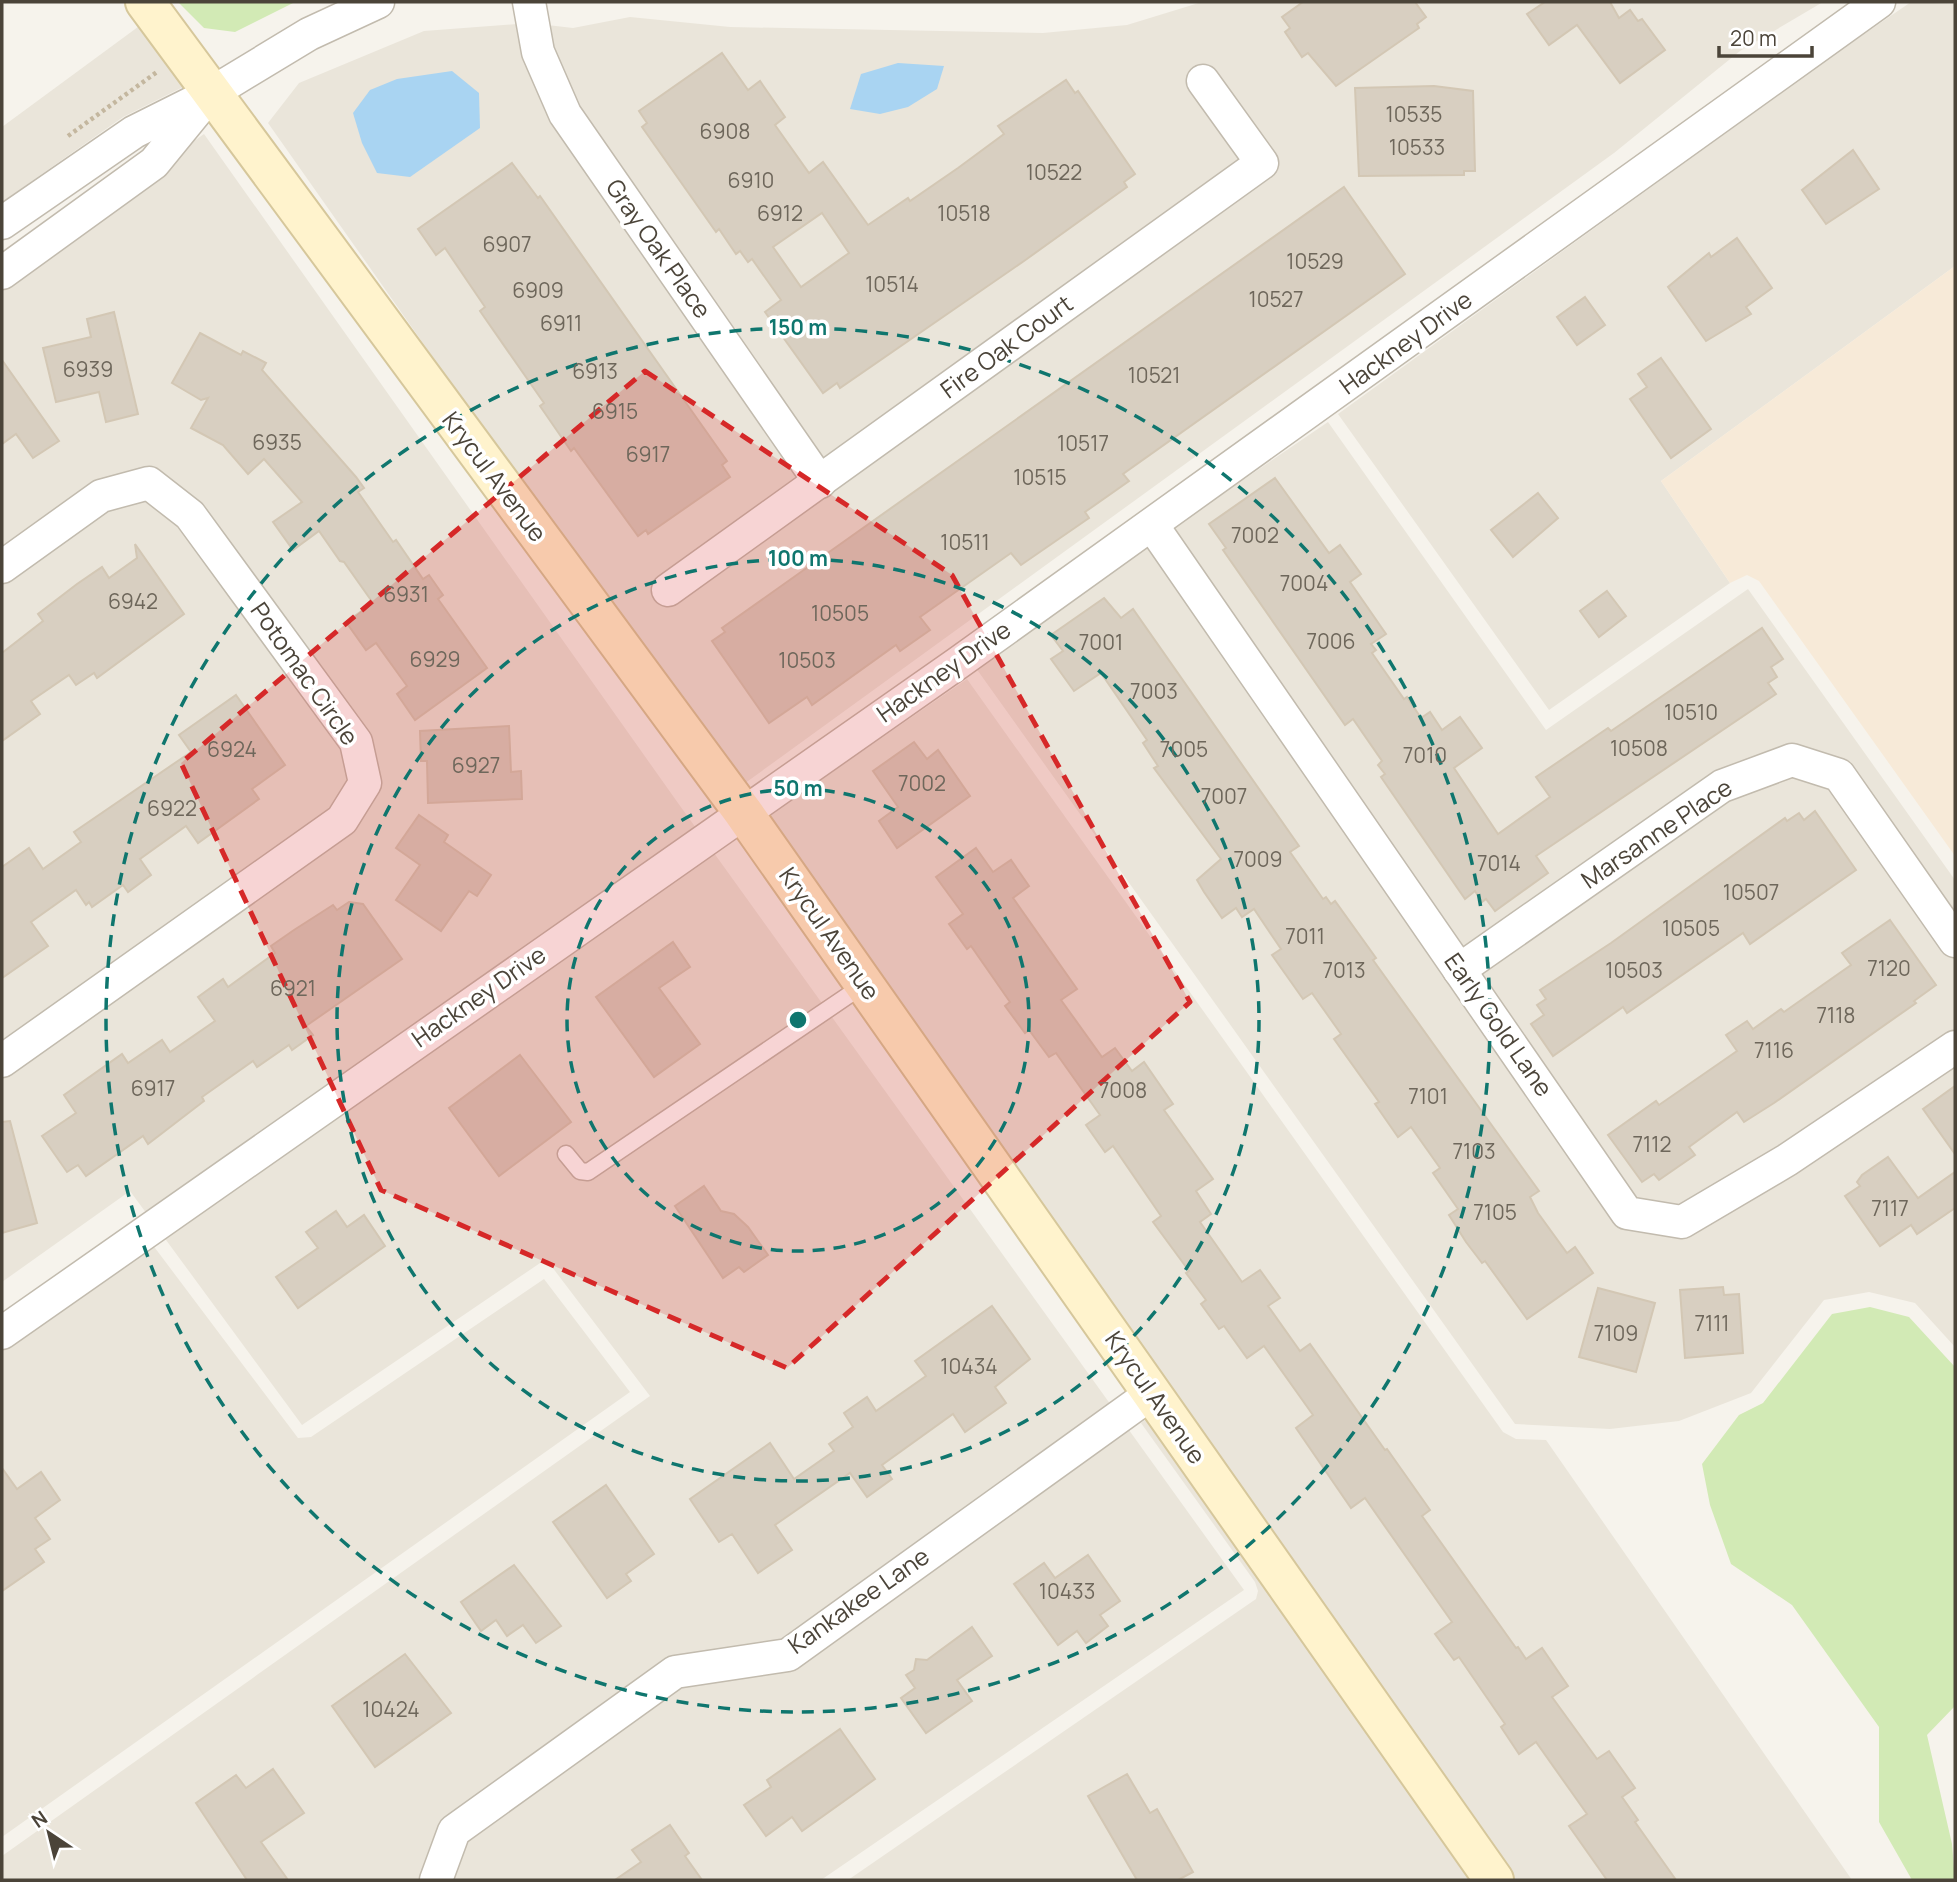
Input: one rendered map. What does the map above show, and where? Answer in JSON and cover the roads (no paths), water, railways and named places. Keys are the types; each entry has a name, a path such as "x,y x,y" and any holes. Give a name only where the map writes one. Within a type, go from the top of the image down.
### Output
{"street":[{"name":"Krycul Avenue","path":"145,2 210,94 743,812 1494,1880"},
{"path":"2,223 134,132 210,94 309,34 378,2"},
{"name":"Gray Oak Place","path":"529,2 530,23 541,61 565,114 820,482"},
{"name":"Hackney Drive","path":"2,1333 1152,525 1879,2"},
{"name":"Fire Oak Court","path":"668,590 1262,163 1203,81"},
{"path":"2,272 154,163 210,94"},
{"name":"Potomac Circle","path":"2,568 101,496 149,483 190,515 356,742 365,783 341,820 2,1061"},
{"name":"Early Gold Lane","path":"1152,525 1627,1213 1682,1222 1787,1160 1955,1046"},
{"name":"Marsanne Place","path":"1460,970 1722,786 1792,760 1839,775 1955,941"},
{"name":"Kankakee Lane","path":"436,1880 454,1831 675,1672 788,1654 1152,1393"}],"lane":[{"path":"566,1154 580,1171 588,1172 864,984"}],"water":[{"path":"898,63 944,66 937,89 908,107 880,114 850,109 861,74"},
{"path":"452,71 479,93 480,128 410,177 377,173 362,143 353,113 370,90 397,79"}]}
